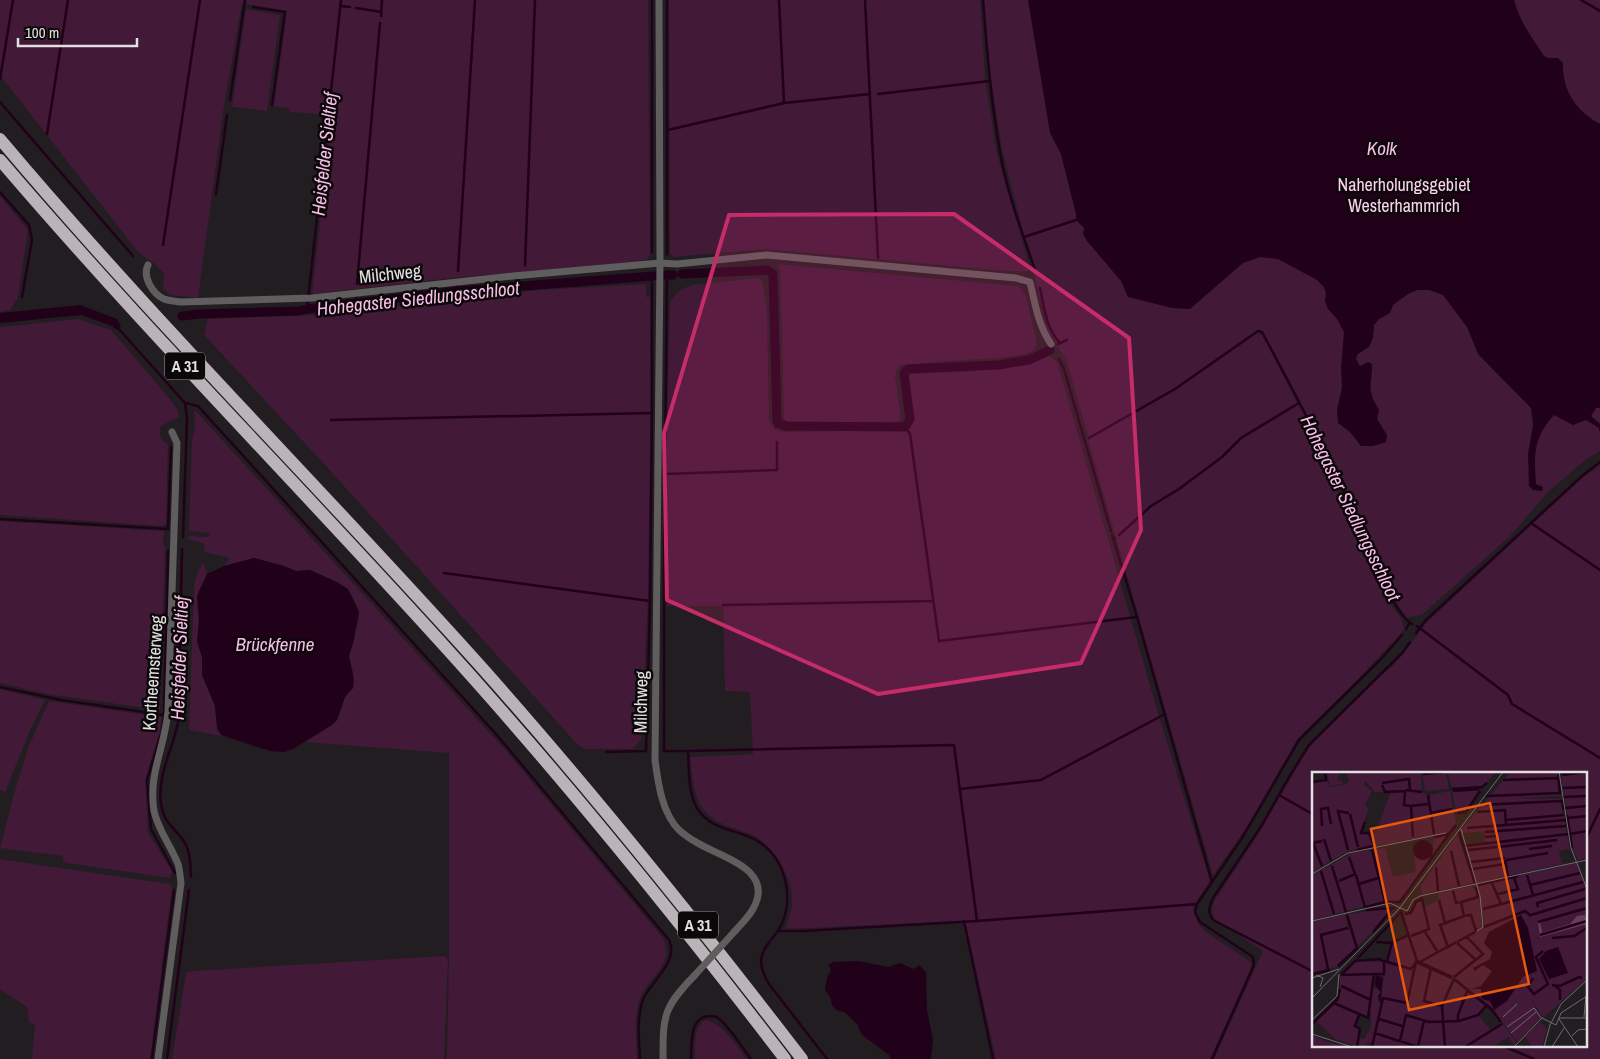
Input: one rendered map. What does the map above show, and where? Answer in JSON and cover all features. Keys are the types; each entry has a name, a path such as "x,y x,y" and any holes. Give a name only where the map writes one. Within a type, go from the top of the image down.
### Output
{"highway":[{"name":"A 31","path":"0,139 123,280 422,602 558,754 731,966 802,1059"},
{"name":"A 31","path":"0,160 116,292 439,640 557,774 705,954 785,1059"}],"street":[{"name":"Milchweg","path":"659,0 660,263 655,760 658,784 665,807 679,829 696,842 742,865 757,884 758,897 754,908 735,931 679,991 665,1016 663,1059"},
{"path":"660,263 677,264 767,255 1016,278 1030,282 1043,332 1051,344"},
{"name":"Milchweg","path":"148,265 146,276 152,289 163,299 180,302 308,298 513,276 660,263"},
{"name":"Kortheemsterweg","path":"158,1059 181,883 179,866 160,830 154,813 152,796 154,772 166,730 168,711 177,443 172,432"}],"highlighted area":[{"path":"954,214 1129,338 1141,530 1081,663 878,694 667,600 664,433 729,215"}],"green space":[{"path":"0,0 648,0 650,255 647,259 637,262 451,278 312,294 332,115 290,112 288,108 274,106 287,11 242,3 224,106 198,298 171,295 163,289 164,274 156,265 138,252 0,75"},
{"path":"669,0 980,0 985,77 996,150 1030,268 1027,271 1007,271 764,249 674,257 670,253"},
{"name":"Naherholungsgebiet Westerhammrich","path":"984,0 1600,0 1600,451 1585,460 1547,493 1510,536 1423,614 1407,618 1396,602 1262,331 1257,335 1263,335 1305,419 1386,598 1402,620 1404,629 1359,678 1298,738 1247,827 1213,875 1088,440 1091,438 1091,435 1088,436 1067,362 1048,330 1002,149 988,60"},
{"path":"246,9 280,15 267,111 232,107"},
{"path":"0,196 28,230 18,298 10,310 0,312"},
{"path":"777,264 1018,286 1026,295 1037,343 1035,349 1026,354 1000,358 902,365 897,368 895,376 901,418 897,422 789,422 784,419 780,271"},
{"path":"758,278 762,281 767,310 769,421 775,429 783,432 905,430 913,420 907,380 908,376 912,374 1019,366 1049,356 1057,362 1158,713 1210,881 1193,907 1195,915 1199,924 1206,932 1251,962 1251,969 1210,1059 996,1059 965,921 786,929 792,906 792,896 786,875 775,854 759,839 711,817 698,801 690,757 753,754 750,692 725,691 723,606 667,606 666,454 670,302 680,291 693,285"},
{"path":"646,284 646,297 650,297 650,455 648,599 641,740 632,749 584,749 578,745 326,466 204,335 208,319 314,315 539,290"},
{"path":"78,319 111,330 178,411 179,417 161,426 159,432 162,440 168,445 166,524 162,526 0,515 0,327"},
{"path":"194,409 508,753 662,937 666,946 664,963 643,993 637,1008 637,1059 447,1059 449,753 304,742 337,720 345,697 353,688 353,672 349,656 359,612 348,589 310,570 296,571 254,558 224,566 230,558 205,552 204,544 188,540 189,536 209,537 209,533 189,531 192,440 195,426"},
{"path":"1600,465 1600,1059 1214,1059 1263,951 1215,919 1212,912 1215,900 1256,838 1309,747 1380,676 1393,666 1424,625 1581,479"},
{"path":"0,521 164,531 160,710 47,694 0,683"},
{"path":"203,563 207,574 197,596 199,621 197,641 202,657 202,675 215,706 217,728 221,735 231,738 189,730 194,584"},
{"path":"0,689 45,700 31,728 5,792 0,790"},
{"path":"49,701 162,717 145,780 148,833 172,871 170,878 63,862 63,856 0,848 28,748"},
{"path":"0,859 169,884 172,887 150,1059 32,1059 35,1025 29,1022 27,1007 0,989"},
{"path":"445,956 448,960 444,1059 172,1059 186,973 193,971"},
{"path":"705,1020 712,1022 723,1030 746,1059 695,1059 695,1043 698,1028"}],"water":[{"name":"Kolk","path":"1028,0 1514,0 1523,23 1544,56 1558,58 1563,63 1565,82 1572,99 1584,113 1600,124 1600,408 1596,408 1591,416 1600,424 1600,434 1599,428 1586,420 1573,425 1554,415 1542,431 1536,447 1536,484 1543,487 1542,491 1533,490 1529,486 1528,454 1533,425 1531,408 1478,354 1467,327 1443,295 1429,290 1418,290 1408,294 1393,305 1390,313 1379,319 1374,325 1373,338 1369,347 1358,354 1356,359 1360,366 1368,362 1372,364 1372,397 1379,410 1377,419 1387,435 1386,442 1373,446 1361,446 1350,432 1338,423 1337,410 1342,387 1341,368 1344,332 1337,319 1328,309 1325,301 1326,293 1324,287 1317,280 1278,259 1260,257 1243,263 1190,309 1172,308 1128,297 1121,281 1087,241 1083,234 1084,228 1076,220 1061,154 1050,133"},
{"path":"80,305 117,319 121,326 117,330 112,326 81,315 0,323 0,313"},
{"name":"Brückfenne","path":"254,558 296,571 310,570 337,582 348,589 359,612 349,656 354,680 353,688 345,697 337,720 293,749 284,752 270,751 221,735 217,728 215,706 202,675 202,657 197,641 199,619 197,596 207,574 224,566"},
{"path":"859,961 888,967 900,963 914,969 919,965 926,972 927,1010 933,1039 931,1059 891,1059 889,1055 862,1035 857,1024 844,1012 836,1010 832,1005 830,997 825,990 827,978 831,970 828,965 833,962"}],"waterway":[{"path":"0,79 13,0"},
{"path":"47,134 68,0"},
{"path":"163,245 200,0"},
{"path":"230,100 245,0"},
{"name":"Heisfelder Sieltief","path":"307,309 341,0"},
{"path":"381,16 382,0"},
{"path":"458,271 475,0"},
{"path":"525,265 535,0"},
{"path":"652,0 652,252"},
{"path":"667,0 667,254"},
{"path":"779,0 784,103"},
{"path":"865,0 878,258"},
{"path":"983,0 992,95 1003,168 1036,273"},
{"path":"1581,0 1600,11"},
{"path":"341,6 350,7"},
{"path":"253,7 285,12 272,105"},
{"path":"356,8 381,12"},
{"path":"357,284 380,23"},
{"path":"878,94 990,81"},
{"path":"668,130 784,103 870,94"},
{"path":"0,102 133,256"},
{"path":"216,194 227,115"},
{"path":"0,192 29,225 32,240 22,297"},
{"path":"1024,237 1076,220"},
{"name":"Hohegaster Siedlungsschloot","path":"682,274 767,270 773,274 777,422 785,426 905,427 910,419 904,373 908,369 998,365 1029,360 1050,350"},
{"path":"667,271 664,751 686,751"},
{"path":"652,273 652,413"},
{"name":"Hohegaster Siedlungsschloot","path":"666,275 673,275"},
{"name":"Hohegaster Siedlungsschloot","path":"182,316 300,311 457,291 654,276"},
{"name":"Hohegaster Siedlungsschloot","path":"457,286 457,291"},
{"path":"1040,288 1049,324 1060,343"},
{"name":"Hohegaster Siedlungsschloot","path":"356,298 356,304"},
{"name":"Heisfelder Sieltief","path":"117,327 185,403 187,419 183,537"},
{"path":"1089,438 1175,389 1258,331 1262,332 1338,479 1371,557 1392,599 1402,615 1412,624"},
{"path":"1058,344 1067,340"},
{"name":"Hohegaster Siedlungsschloot","path":"1059,359 1064,369 1111,531"},
{"path":"185,403 198,406 496,734 669,940 671,955 668,963 641,1004 639,1028 640,1059"},
{"name":"Hohegaster Siedlungsschloot","path":"1119,535 1151,506 1179,489 1222,457 1241,438 1299,403"},
{"path":"331,420 652,413 650,601"},
{"name":"Hohegaster Siedlungsschloot","path":"776,427 777,422"},
{"path":"905,427 910,434 939,641 1137,617 1113,538"},
{"path":"665,474 777,470 777,442"},
{"path":"0,519 168,529 171,447"},
{"path":"1416,633 1426,620 1582,476 1600,462"},
{"path":"1531,523 1600,570"},
{"name":"Hohegaster Siedlungsschloot","path":"1112,535 1115,538"},
{"name":"Heisfelder Sieltief","path":"182,549 178,723 162,776 160,798 166,819 187,847 191,877"},
{"path":"168,551 164,715 162,731 147,780 151,829 175,873"},
{"path":"444,573 650,601 646,751 606,752"},
{"path":"723,605 933,601"},
{"path":"1137,617 1212,882"},
{"name":"Hohegaster Siedlungsschloot","path":"1406,629 1410,622"},
{"name":"Hohegaster Siedlungsschloot","path":"1417,626 1508,695 1512,704 1600,758"},
{"path":"1212,1059 1254,965 1253,957 1200,922 1195,912 1197,904 1242,838 1299,740 1381,659 1402,635"},
{"path":"1312,971 1213,920 1209,912 1210,907 1213,898 1262,825 1309,745 1403,652 1410,642"},
{"path":"0,687 61,700 144,712"},
{"path":"153,714 164,715"},
{"path":"960,789 1041,780 1165,714"},
{"path":"778,931 787,907 785,881 781,869 767,848 756,840 716,825 702,815 692,795 689,780 688,751 954,745 977,921"},
{"path":"1279,795 1312,814"},
{"path":"1588,835 1600,809"},
{"path":"152,1058 174,890"},
{"name":"Heisfelder Sieltief","path":"167,1059 189,890"},
{"path":"827,1059 764,975 761,962 762,956 764,950 778,931 977,921 1197,904"},
{"path":"964,921 993,1059"},
{"path":"691,1059 695,1027 697,1022 708,1016 715,1017 725,1024 751,1059"},
{"path":"1503,1046 1534,1059"}]}
